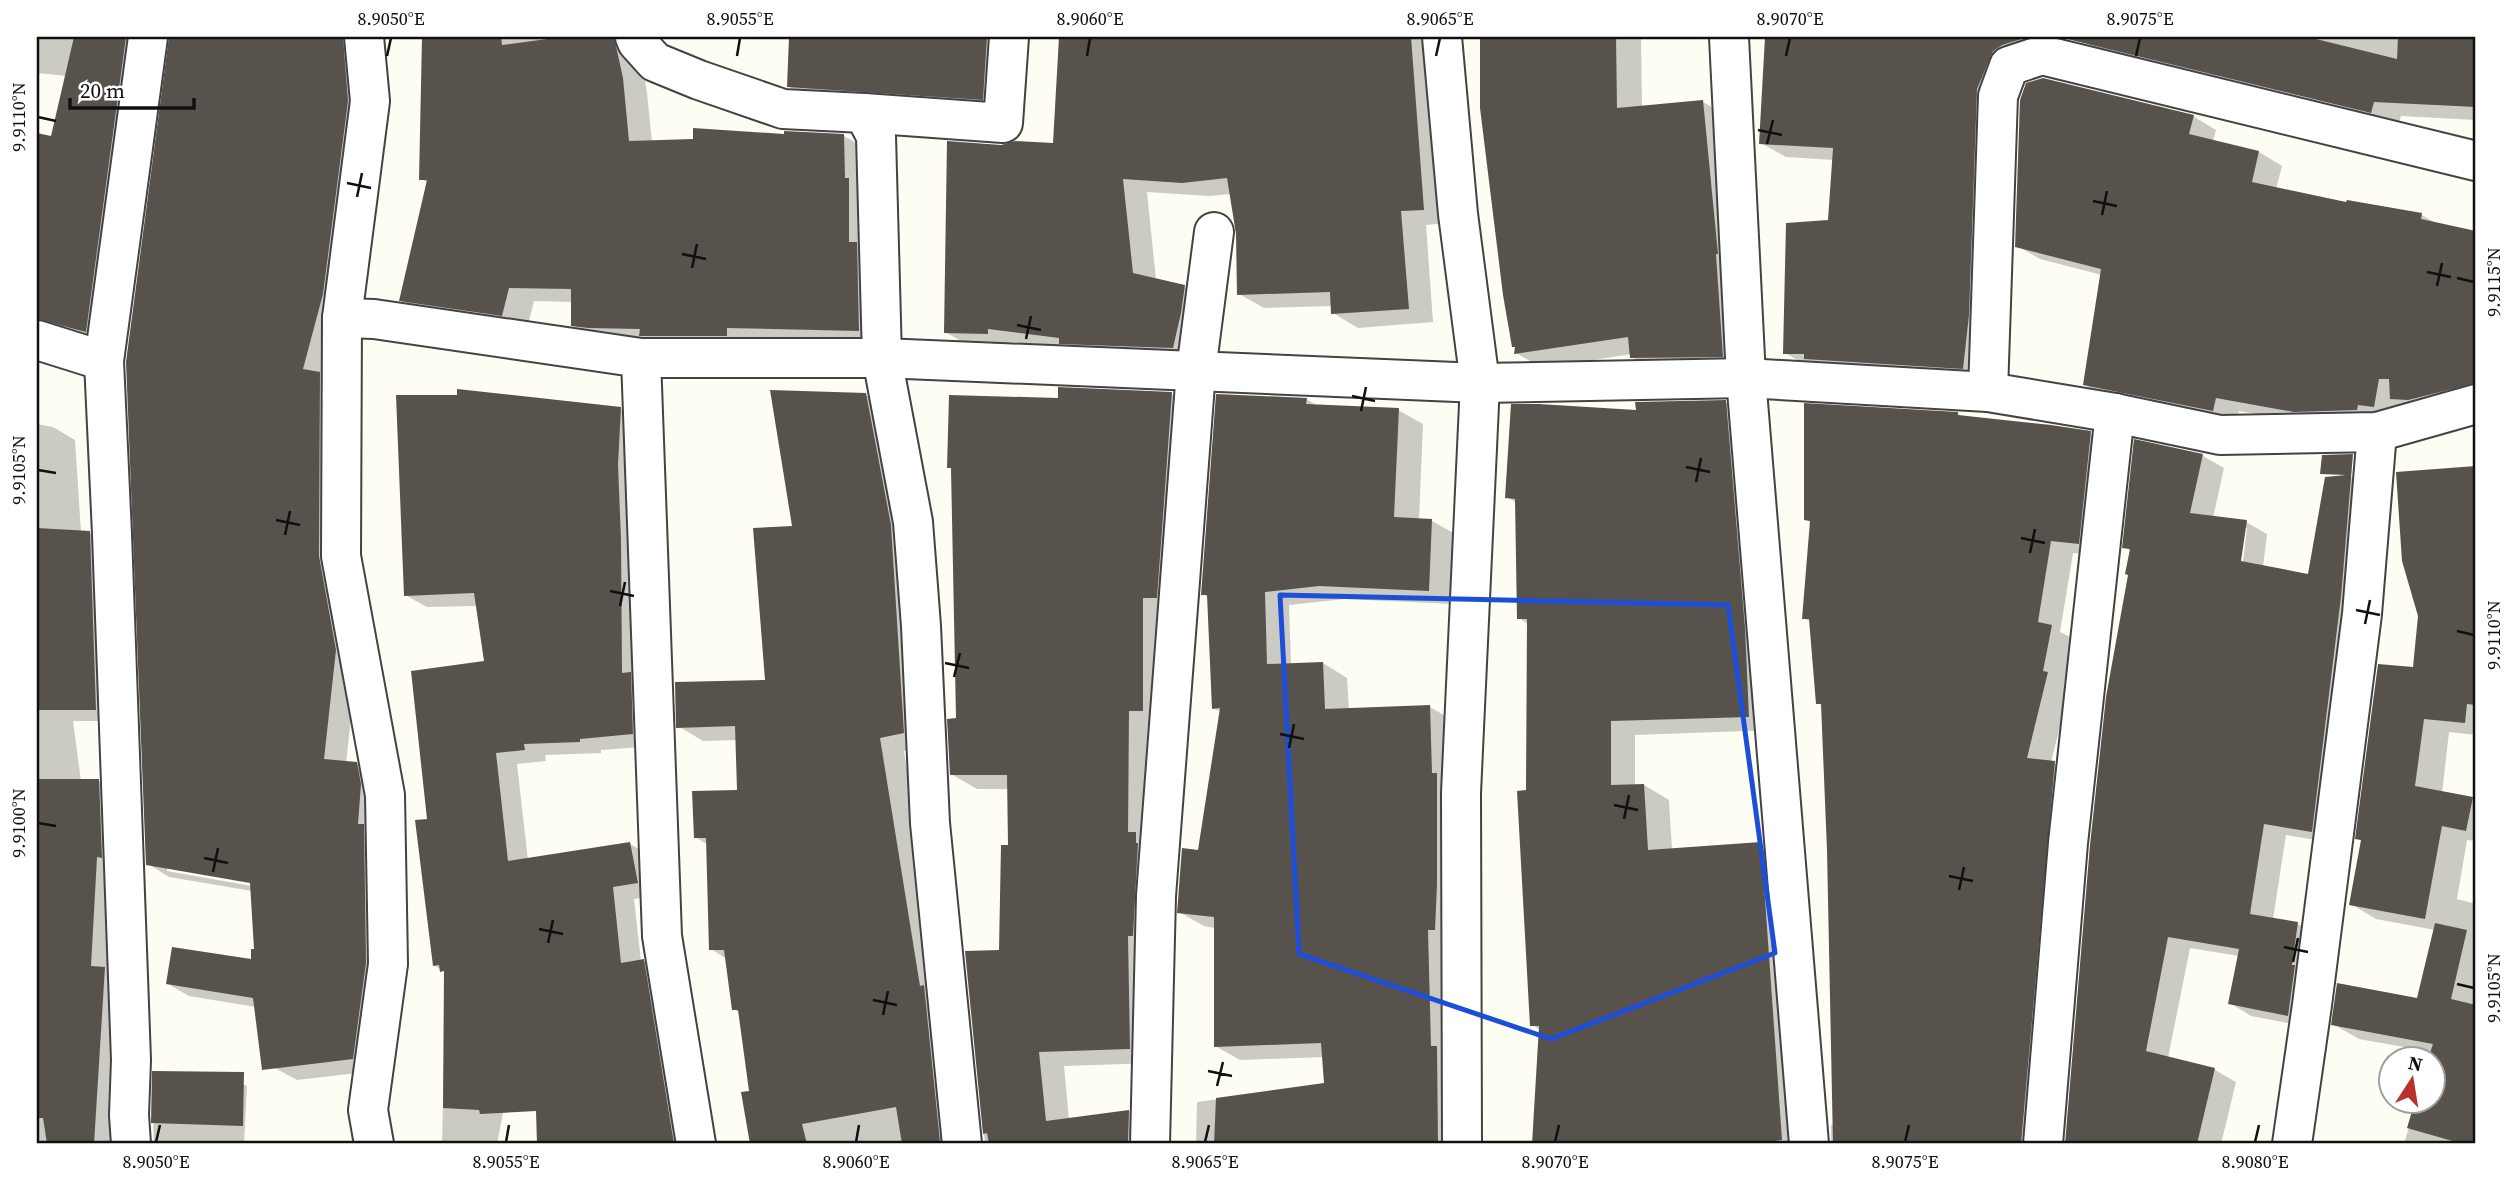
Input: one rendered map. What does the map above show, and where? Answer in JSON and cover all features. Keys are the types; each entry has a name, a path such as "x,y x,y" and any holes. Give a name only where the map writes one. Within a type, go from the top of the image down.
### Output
{"street":[{"path":"131,1144 131,1060 104,361 148,37"},
{"path":"364,37 370,102 342,318 341,556 385,795 388,964 368,1110 374,1144"},
{"path":"635,37 655,62 783,109 1003,123 1009,37"},
{"path":"1442,37 1458,214 1480,383 1461,793 1462,1144"},
{"path":"1729,37 1746,378 1809,1144"},
{"path":"1988,392 1998,96 2009,66 2042,55 2476,161"},
{"path":"864,113 876,135 882,358 913,522 921,626 930,823 962,1144"},
{"path":"1150,1144 1156,896 1196,371 1214,232"},
{"path":"342,318 373,320 641,358 882,358 1480,383 1746,378 1988,392 2115,413 2220,435 2376,432 2476,404"},
{"path":"37,340 104,361"},
{"path":"641,358 662,936 696,1144"},
{"path":"2043,1144 2068,843 2115,413"},
{"path":"2291,1144 2312,1005 2361,627 2376,432"}],"highlighted area":[{"path":"1280,595 1728,605 1775,953 1551,1039 1299,954"}],"building":[{"path":"74,37 126,37 86,332 37,319 37,133 51,136"},
{"path":"169,37 343,37 348,101 323,294 303,369 320,372 319,556 336,650 324,759 357,762 361,784 358,824 364,824 366,963 353,1059 262,1070 253,998 166,984 172,947 251,959 251,949 254,949 250,883 146,865 126,362"},
{"path":"422,37 501,37 502,45 562,37 614,37 623,78 629,141 693,139 693,128 784,134 784,131 844,134 845,178 849,178 849,242 857,242 859,331 727,328 727,336 639,336 640,329 571,326 571,289 509,288 502,316 399,301 427,180 419,180"},
{"path":"789,37 987,37 983,100 787,87"},
{"path":"1059,37 1411,37 1424,210 1401,211 1409,309 1331,314 1330,292 1237,295 1236,234 1227,178 1182,183 1123,179 1133,273 1185,285 1173,348 1059,344 1059,338 988,329 988,334 944,333 947,141 1001,145 1015,141 1053,143"},
{"path":"1480,37 1616,37 1617,108 1703,100 1718,254 1723,357 1630,358 1628,337 1514,354 1515,347 1512,347 1503,295 1480,108"},
{"path":"1765,37 2028,37 2002,45 1993,51 1977,89 1969,315 1963,369 1804,359 1804,354 1783,354 1786,223 1828,220 1833,148 1759,144"},
{"path":"2059,37 2308,37 2397,59 2398,37 2476,37 2476,107 2374,102 2371,113"},
{"path":"2043,78 2194,115 2189,134 2259,151 2252,182 2346,202 2347,200 2422,213 2421,219 2476,231 2476,383 2408,400 2390,399 2389,379 2379,379 2374,407 2358,405 2357,410 2294,412 2216,398 2213,411 2083,385 2101,269 2015,247 2020,100 2026,83"},
{"path":"1058,387 1172,392 1157,598 1143,598 1143,711 1129,711 1128,832 1136,832 1138,843 1133,936 1128,936 1130,1049 1039,1052 1046,1121 1129,1110 1128,1143 989,1144 987,1133 983,1134 965,951 999,950 1001,845 1008,845 1007,775 950,775 947,719 956,718 951,468 947,468 949,395 1058,398"},
{"path":"457,389 621,407 618,465 622,673 631,672 633,734 580,739 580,742 524,744 525,750 496,753 508,861 630,842 638,883 613,887 621,963 644,959 674,1144 537,1144 536,1111 480,1114 479,1110 443,1108 444,971 440,972 439,965 433,966 415,820 427,819 411,671 484,661 474,593 404,596 396,395 457,395"},
{"path":"770,390 866,393 891,525 904,733 880,738 920,986 924,985 940,1142 902,1144 896,1107 802,1124 807,1144 750,1144 741,1092 749,1091 738,1010 732,1010 724,950 709,950 706,838 694,838 692,791 737,790 735,726 676,728 675,682 765,680 753,528 792,526"},
{"path":"1216,394 1307,398 1306,404 1399,408 1394,517 1432,519 1429,591 1319,586 1265,592 1267,664 1323,662 1325,709 1430,705 1432,773 1437,773 1437,884 1435,930 1428,930 1431,1046 1437,1046 1438,1143 1214,1144 1216,1098 1324,1083 1321,1043 1214,1047 1214,917 1177,913 1182,848 1198,850 1220,708 1212,709 1207,595 1201,595"},
{"path":"1726,400 1745,628 1749,717 1611,721 1611,785 1644,784 1648,850 1761,842 1782,1140 1753,1144 1532,1144 1539,1026 1530,1026 1517,791 1526,790 1527,619 1517,619 1515,499 1505,498 1511,404 1636,410 1635,402"},
{"path":"1804,403 1958,412 1958,415 2091,431 2079,544 2051,541 2038,622 2052,625 2043,671 2048,672 2027,758 2055,761 2021,1144 1833,1144 1821,704 1816,704 1809,619 1802,619 1810,521 1804,520"},
{"path":"2134,439 2203,454 2190,513 2247,520 2241,561 2308,574 2325,477 2346,475 2320,474 2322,455 2353,454 2341,597 2312,832 2264,824 2250,914 2298,922 2288,1016 2228,1004 2239,949 2168,937 2146,1051 2215,1068 2197,1144 2065,1144 2090,845 2106,697 2128,575 2125,574 2130,549 2122,548"},
{"path":"2476,466 2476,705 2467,704 2465,723 2424,719 2415,786 2473,797 2466,831 2442,826 2425,919 2349,905 2361,840 2355,839 2378,664 2413,667 2418,616 2402,561 2396,472"},
{"path":"37,528 90,531 96,710 37,710"},
{"path":"37,779 99,779 102,858 97,857 91,966 105,967 94,1144 47,1144 43,1118 37,1118"},
{"path":"2435,923 2467,930 2451,999 2476,1005 2476,1144 2463,1144 2407,1128 2411,1114 2446,1114 2446,1044 2433,1044 2331,1025 2337,983 2417,998"},
{"path":"152,1071 244,1072 243,1126 151,1123"}]}
